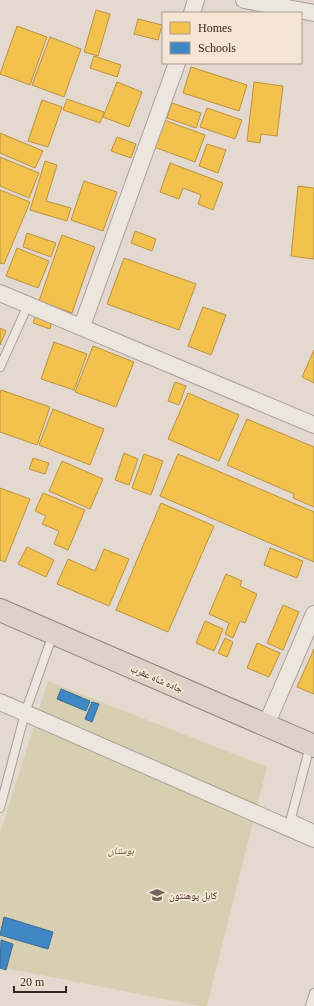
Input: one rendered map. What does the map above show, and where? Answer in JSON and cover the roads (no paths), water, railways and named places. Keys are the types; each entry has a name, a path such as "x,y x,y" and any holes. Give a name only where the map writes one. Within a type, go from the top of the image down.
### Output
{"highway":[{"name":"جاده شاه عقرب","path":"0,610 312,746"}],"street":[{"path":"192,12 196,0"},
{"path":"244,0 314,13"},
{"path":"82,326 177,64"},
{"path":"0,293 82,326 314,425"},
{"path":"266,725 314,614"},
{"path":"0,702 314,839"}],"lane":[{"path":"0,367 28,305"},
{"path":"0,808 25,713 53,633"},
{"path":"312,746 291,818 314,829"},
{"path":"310,1006 314,993"}],"place":[{"name":"کابل پوهنتون","path":"157,895"}],"park label":[{"name":"بوستان","path":"121,850"}]}
